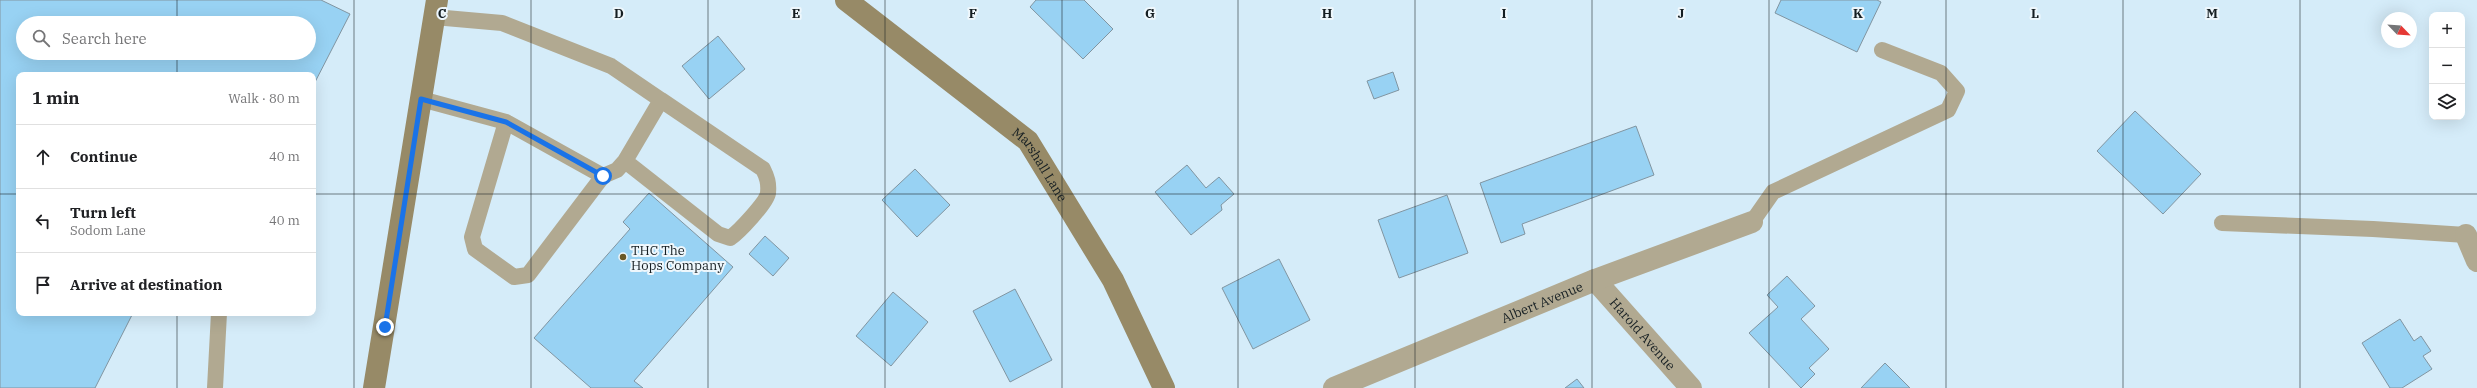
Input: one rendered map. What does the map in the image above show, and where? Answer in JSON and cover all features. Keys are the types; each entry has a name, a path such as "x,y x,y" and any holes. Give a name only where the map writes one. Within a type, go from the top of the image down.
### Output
{"street":[{"name":"Marshall Lane","path":"846,0 1028,141 1113,280 1164,388"},
{"path":"374,388 435,9"},
{"name":"Albert Avenue","path":"1334,388 1595,280 1752,222"},
{"path":"2466,235 2477,261"},
{"name":"Harold Avenue","path":"1595,280 1692,388"}],"lane":[{"path":"435,9 502,23 611,66 763,168 768,179 768,194 739,232 730,238 718,234 625,161"},
{"path":"1752,222 1773,192 1948,110 1957,91 1941,73 1882,50"},
{"path":"421,99 506,122 603,176"},
{"path":"506,122 472,237 475,249 514,278 528,275 603,176 617,170 625,161 661,100"},
{"path":"2222,223 2373,229 2466,235"},
{"path":"215,388 219,316"}],"building":[{"path":"0,0 321,0 350,14 316,80 316,72 16,72 16,316 131,316 95,388 0,388"},
{"path":"1036,0 1084,0 1113,29 1083,59 1030,7"},
{"path":"1781,0 1877,0 1881,2 1857,52 1775,13"},
{"path":"718,36 745,69 709,99 682,66"},
{"path":"1393,72 1399,90 1374,99 1367,81"},
{"path":"2135,111 2201,174 2163,214 2097,151"},
{"path":"1636,126 1654,175 1522,224 1525,234 1501,243 1480,183"},
{"path":"1187,165 1206,188 1219,177 1234,194 1221,205 1222,210 1191,235 1155,192"},
{"path":"915,169 950,205 917,237 882,200"},
{"path":"649,193 733,267 634,381 643,388 591,388 534,338 630,229 623,222"},
{"path":"1447,195 1468,253 1399,278 1378,220"},
{"path":"765,236 789,258 773,276 749,254"},
{"path":"1279,259 1310,320 1253,349 1222,288"},
{"path":"1787,276 1815,306 1801,319 1829,349 1809,368 1815,374 1801,388 1749,333 1778,307 1767,295"},
{"path":"1015,289 1052,360 1010,382 973,311"},
{"path":"893,292 928,322 891,366 856,336"},
{"path":"2400,319 2414,341 2421,336 2431,351 2423,356 2432,369 2402,388 2390,388 2362,343"},
{"path":"1885,363 1910,388 1861,388"},
{"path":"1577,379 1584,388 1565,388"}],"place":[{"name":"THC The Hops Company","path":"623,257"}],"route":[{"path":"385,327 421,99 506,122 603,176"}]}
